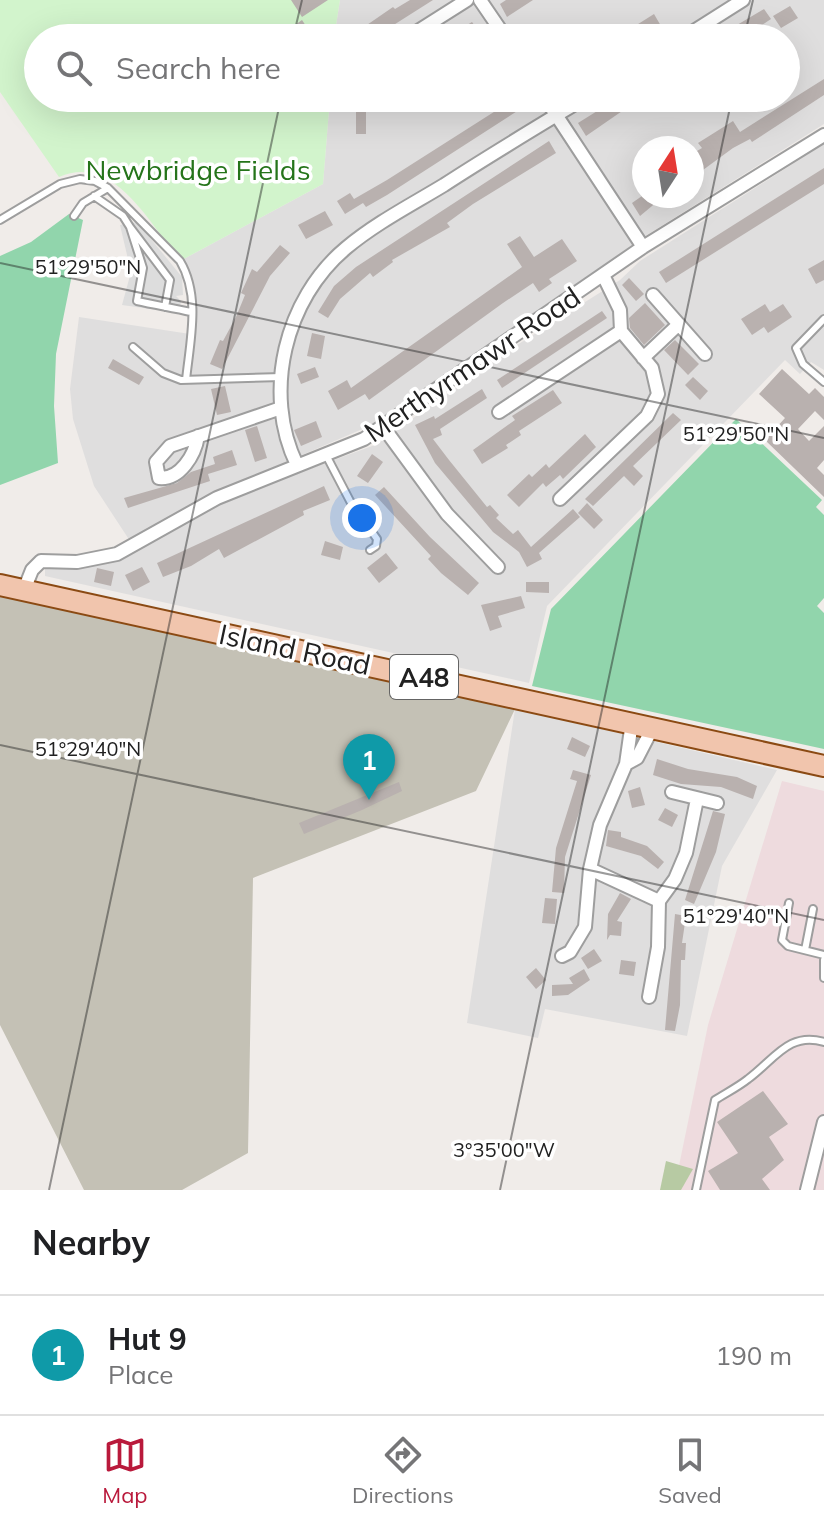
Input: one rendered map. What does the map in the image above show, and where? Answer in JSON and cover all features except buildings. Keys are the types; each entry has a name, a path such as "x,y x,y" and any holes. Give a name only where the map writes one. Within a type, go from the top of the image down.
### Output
{"main road":[{"name":"Island Road","path":"0,585 824,766"}],"street":[{"path":"429,24 467,0"},
{"path":"480,0 496,24"},
{"path":"705,24 743,0"},
{"path":"555,112 643,247"},
{"path":"297,465 287,440 281,408 282,377 288,340 299,310 315,282 341,252 371,230 562,112"},
{"name":"Merthyrmawr Road","path":"24,590 32,570 41,561 77,562 117,554 217,498 326,455 384,428 643,247 824,135"},
{"path":"560,499 654,406 657,381 621,331 620,310 603,275"},
{"path":"653,295 705,354"},
{"path":"643,358 679,324"},
{"path":"499,412 621,331"},
{"path":"198,436 281,408"},
{"path":"384,428 447,514 498,567"},
{"path":"562,956 570,952 585,927 590,869 600,825 626,764 632,722"},
{"path":"626,764 637,758 653,727"},
{"path":"672,792 717,803"},
{"path":"649,997 658,947 659,901 675,879 686,853 697,799"},
{"path":"590,869 659,901"},
{"path":"807,1190 824,1122"}],"lane":[{"path":"0,220 60,184 80,179 95,181 108,188 180,261 192,293 187,311 186,380"},
{"path":"74,216 83,203 108,188"},
{"path":"94,196 123,216 170,280 165,307"},
{"path":"130,227 143,268 137,301 187,311"},
{"path":"167,295 187,311"},
{"path":"824,319 796,348 803,364 824,382"},
{"path":"133,347 163,373 186,380 282,377"},
{"path":"326,455 350,501 377,539 376,546 370,550"},
{"path":"789,903 782,940 788,946 824,958 824,978"},
{"path":"805,950 813,909"},
{"path":"696,1190 715,1100 748,1079 789,1043 808,1037 824,1042"}],"shaded area":[{"path":"340,0 824,0 824,124 704,199 704,136 632,136 632,208 690,208 374,424 242,481 130,541 94,486 73,419 70,389 79,317 190,334 192,293 180,261 323,184 329,112 800,112 800,24 336,24"},
{"path":"824,144 824,370 811,362 800,374 785,360 547,606 529,683 45,576 45,569 50,567 82,563 235,496 375,445 517,345 620,280 640,261"},
{"path":"137,222 182,277 183,295 176,296 181,301 179,313 122,305 131,272 120,225"},
{"path":"0,596 515,709 476,791 253,878 248,1153 182,1190 84,1190 0,1025"},
{"path":"515,709 777,770 722,866 687,1036 545,1009 538,1038 467,1023"},
{"path":"782,781 824,791 824,1190 674,1190 708,1025"}],"green space":[{"name":"Newbridge Fields","path":"0,0 340,0 336,24 24,24 24,112 329,112 323,184 180,261 143,212 114,183 97,175 79,172 59,177 0,92"},
{"path":"69,214 83,220 56,354 54,406 58,463 0,485 0,256 31,242"},
{"path":"736,419 822,500 816,507 824,515 824,598 817,606 824,613 824,749 532,686 551,609"},
{"path":"666,1161 693,1169 681,1190 660,1190"}],"place":[{"name":"Hut 9","path":"369,800"}]}
